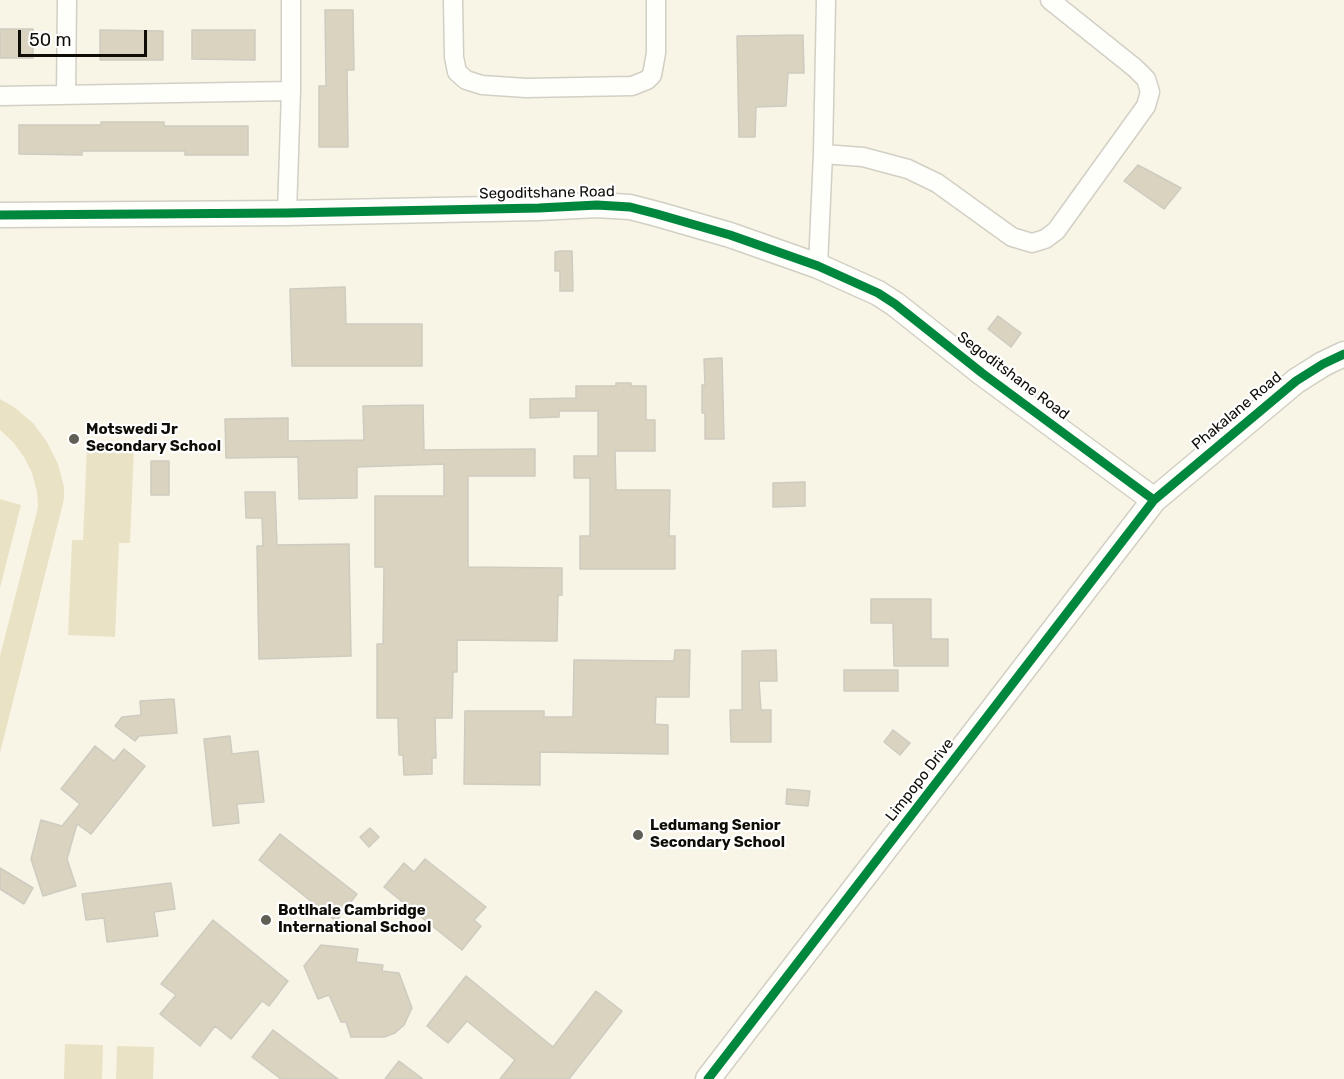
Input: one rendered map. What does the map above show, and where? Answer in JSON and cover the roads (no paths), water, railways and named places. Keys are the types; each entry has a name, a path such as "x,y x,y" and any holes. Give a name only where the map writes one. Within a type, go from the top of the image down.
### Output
{"street":[{"path":"66,95 67,0"},
{"path":"287,213 291,0"},
{"path":"453,0 454,57 457,72 466,80 482,85 526,88 632,86 646,80 652,75 656,53 656,0"},
{"path":"818,266 826,0"},
{"path":"823,154 863,157 908,170 937,183 1012,237 1032,243 1045,239 1056,231 1146,106 1150,92 1146,79 1135,68 1050,0"},
{"path":"0,96 291,91"},
{"name":"Segoditshane Road","path":"0,215 287,213 611,205 657,213 730,235 818,266 878,293 1154,500"},
{"name":"Phakalane Road","path":"1154,500 1296,381 1344,354"},
{"name":"Limpopo Drive","path":"708,1079 1154,500"}],"place":[{"name":"Motswedi Jr Secondary School","path":"74,439"},
{"name":"Ledumang Senior Secondary School","path":"638,835"},
{"name":"Botlhale Cambridge International School","path":"266,920"}]}
